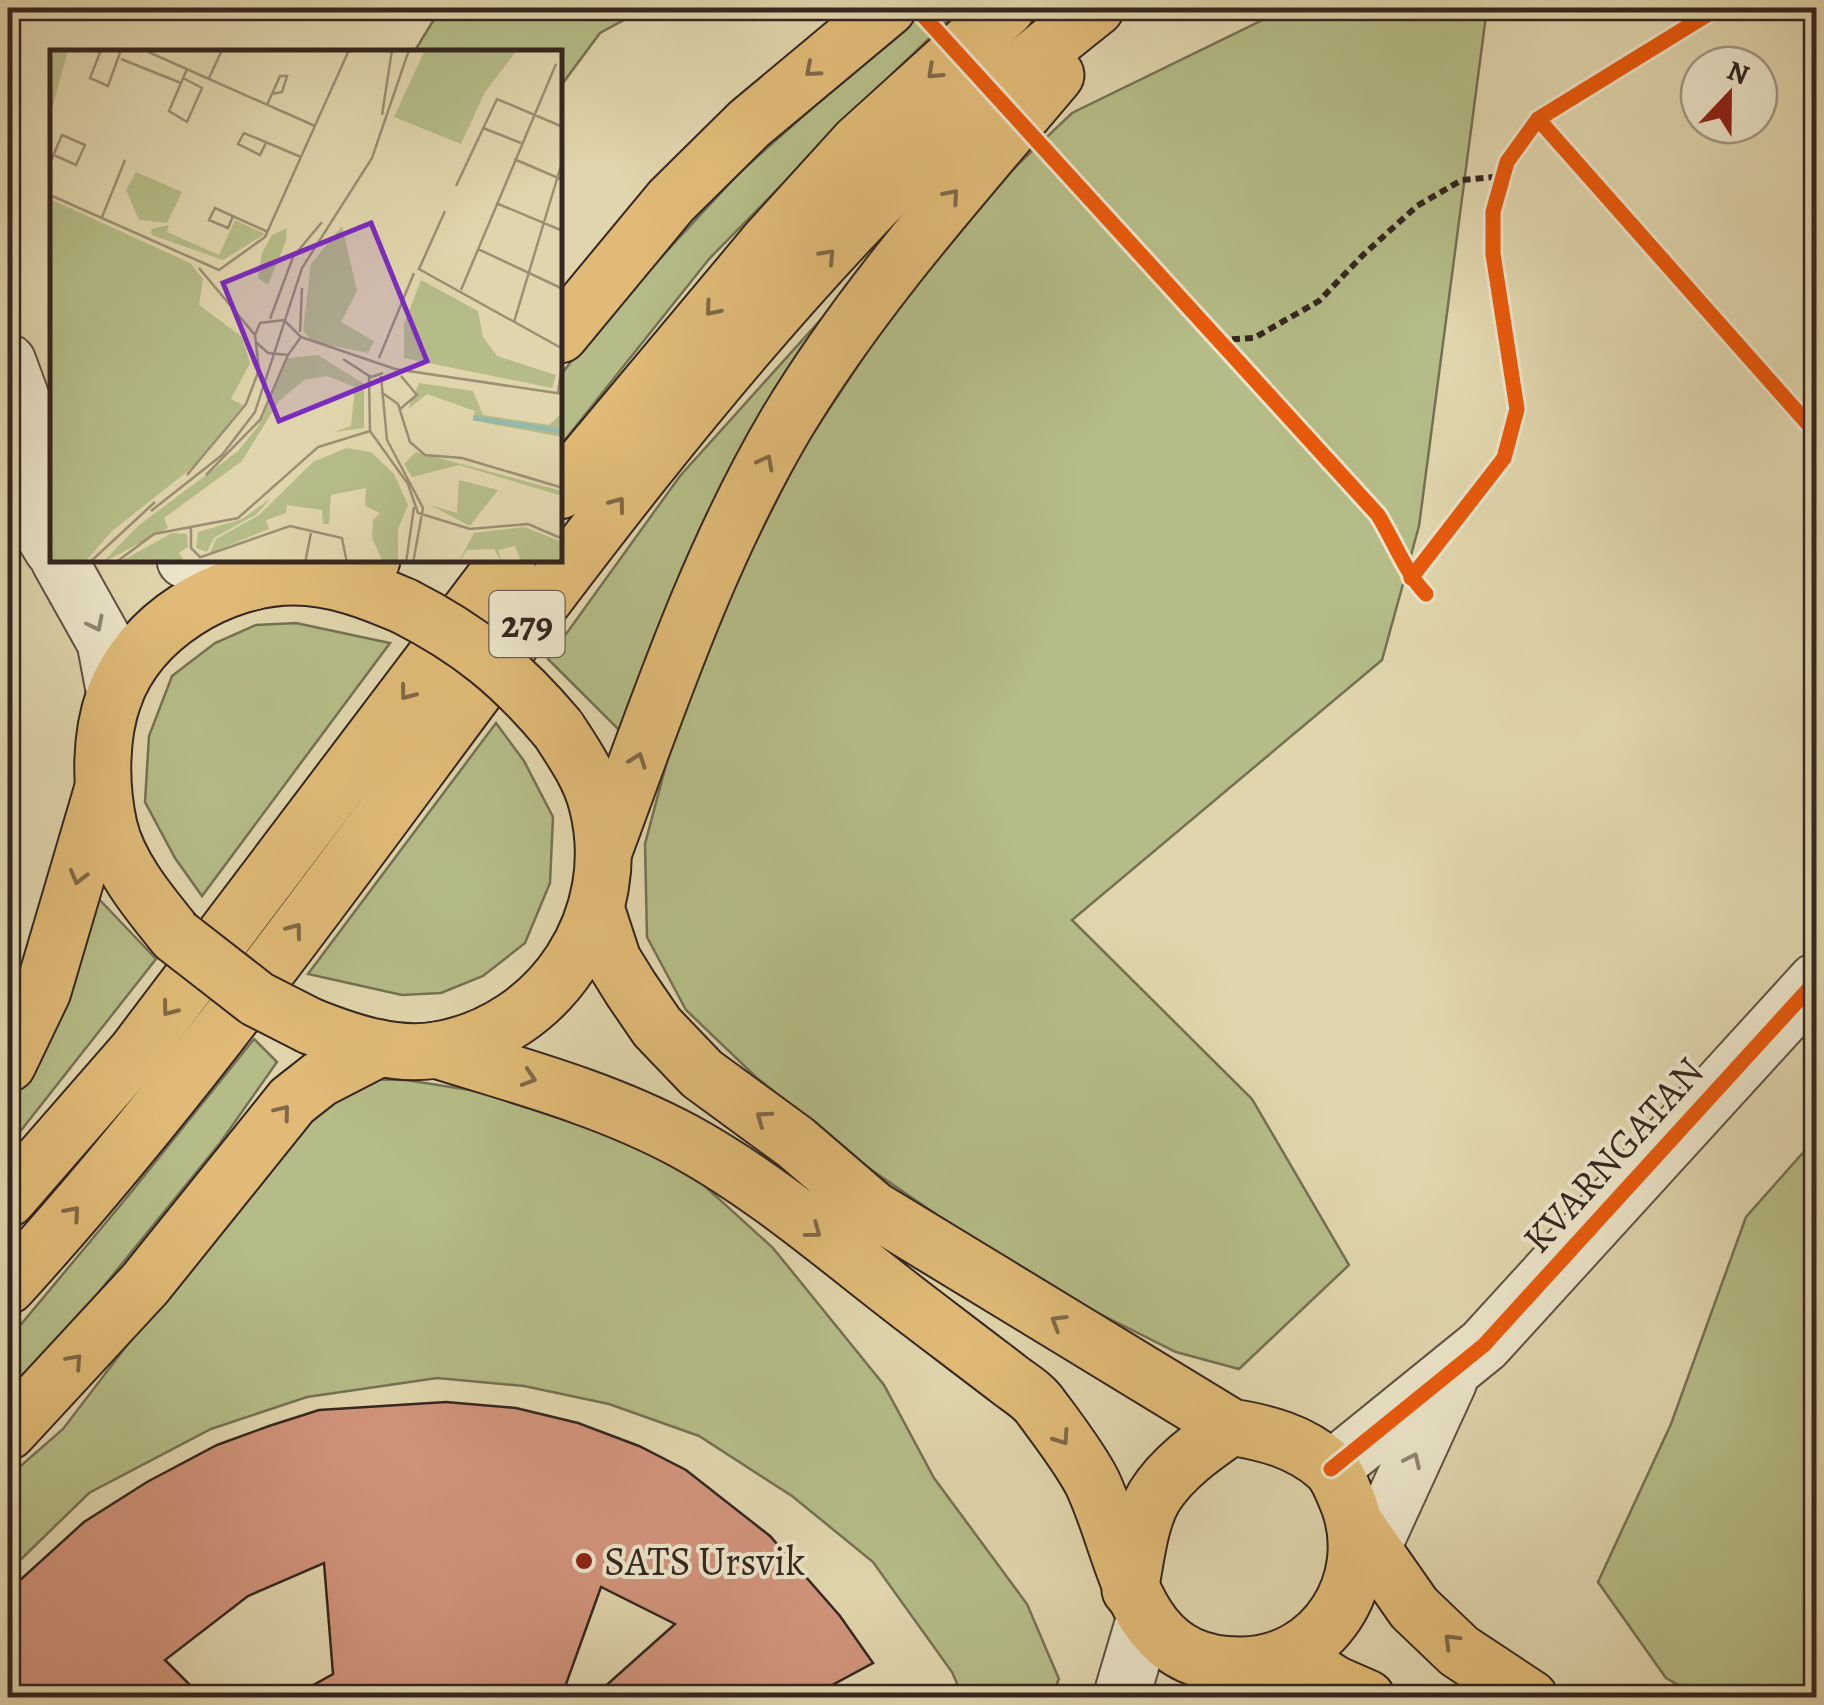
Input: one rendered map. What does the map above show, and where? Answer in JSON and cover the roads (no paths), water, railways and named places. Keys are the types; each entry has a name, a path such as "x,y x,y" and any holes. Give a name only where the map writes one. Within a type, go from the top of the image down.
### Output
{"main road":[{"path":"562,333 671,201 749,124 888,8"},
{"path":"562,490 769,240 858,143 1007,8"},
{"name":"279","path":"8,1286 182,1080 628,490 807,278 900,178 1017,71 1096,8"},
{"path":"436,1050 476,1039 513,1022 564,976 583,946 596,908 604,852 670,671 720,548 786,424 852,323 915,239 1113,8"},
{"name":"279","path":"8,1199 136,1052 506,562"},
{"path":"604,852 597,802 583,770 558,728 520,684 482,651 404,606 356,571 253,582 220,592 163,627 136,660 115,695 104,742 109,828 128,870 176,936 258,999 310,1026 380,1048 436,1050 619,1110 684,1142 751,1183 1038,1402 1092,1482 1137,1603 1161,1635 1182,1650 1210,1661 1335,1684 1367,1698"},
{"path":"8,1064 43,991 104,783"},
{"path":"596,908 613,960 658,1027 702,1074 796,1142 874,1209 1231,1428 1268,1433 1300,1446 1331,1468 1364,1537 1414,1608 1459,1651 1530,1698"},
{"path":"8,1432 145,1284 292,1101 320,1079 380,1048"},
{"path":"1137,1603 1139,1543 1154,1498 1194,1452 1231,1428"},
{"path":"1273,1671 1316,1638 1337,1615 1352,1587 1364,1537"}],"street":[{"path":"8,362 27,414 50,456"},
{"path":"8,462 50,546"},
{"path":"60,562 105,642 115,695"},
{"path":"192,562 253,582"},
{"name":"KVARNGATAN","path":"1331,1468 1484,1346 1816,981"},
{"path":"1364,1537 1454,1370"},
{"path":"1121,1698 1137,1603"}],"place":[{"name":"SATS Ursvik","path":"584,1561"}]}
